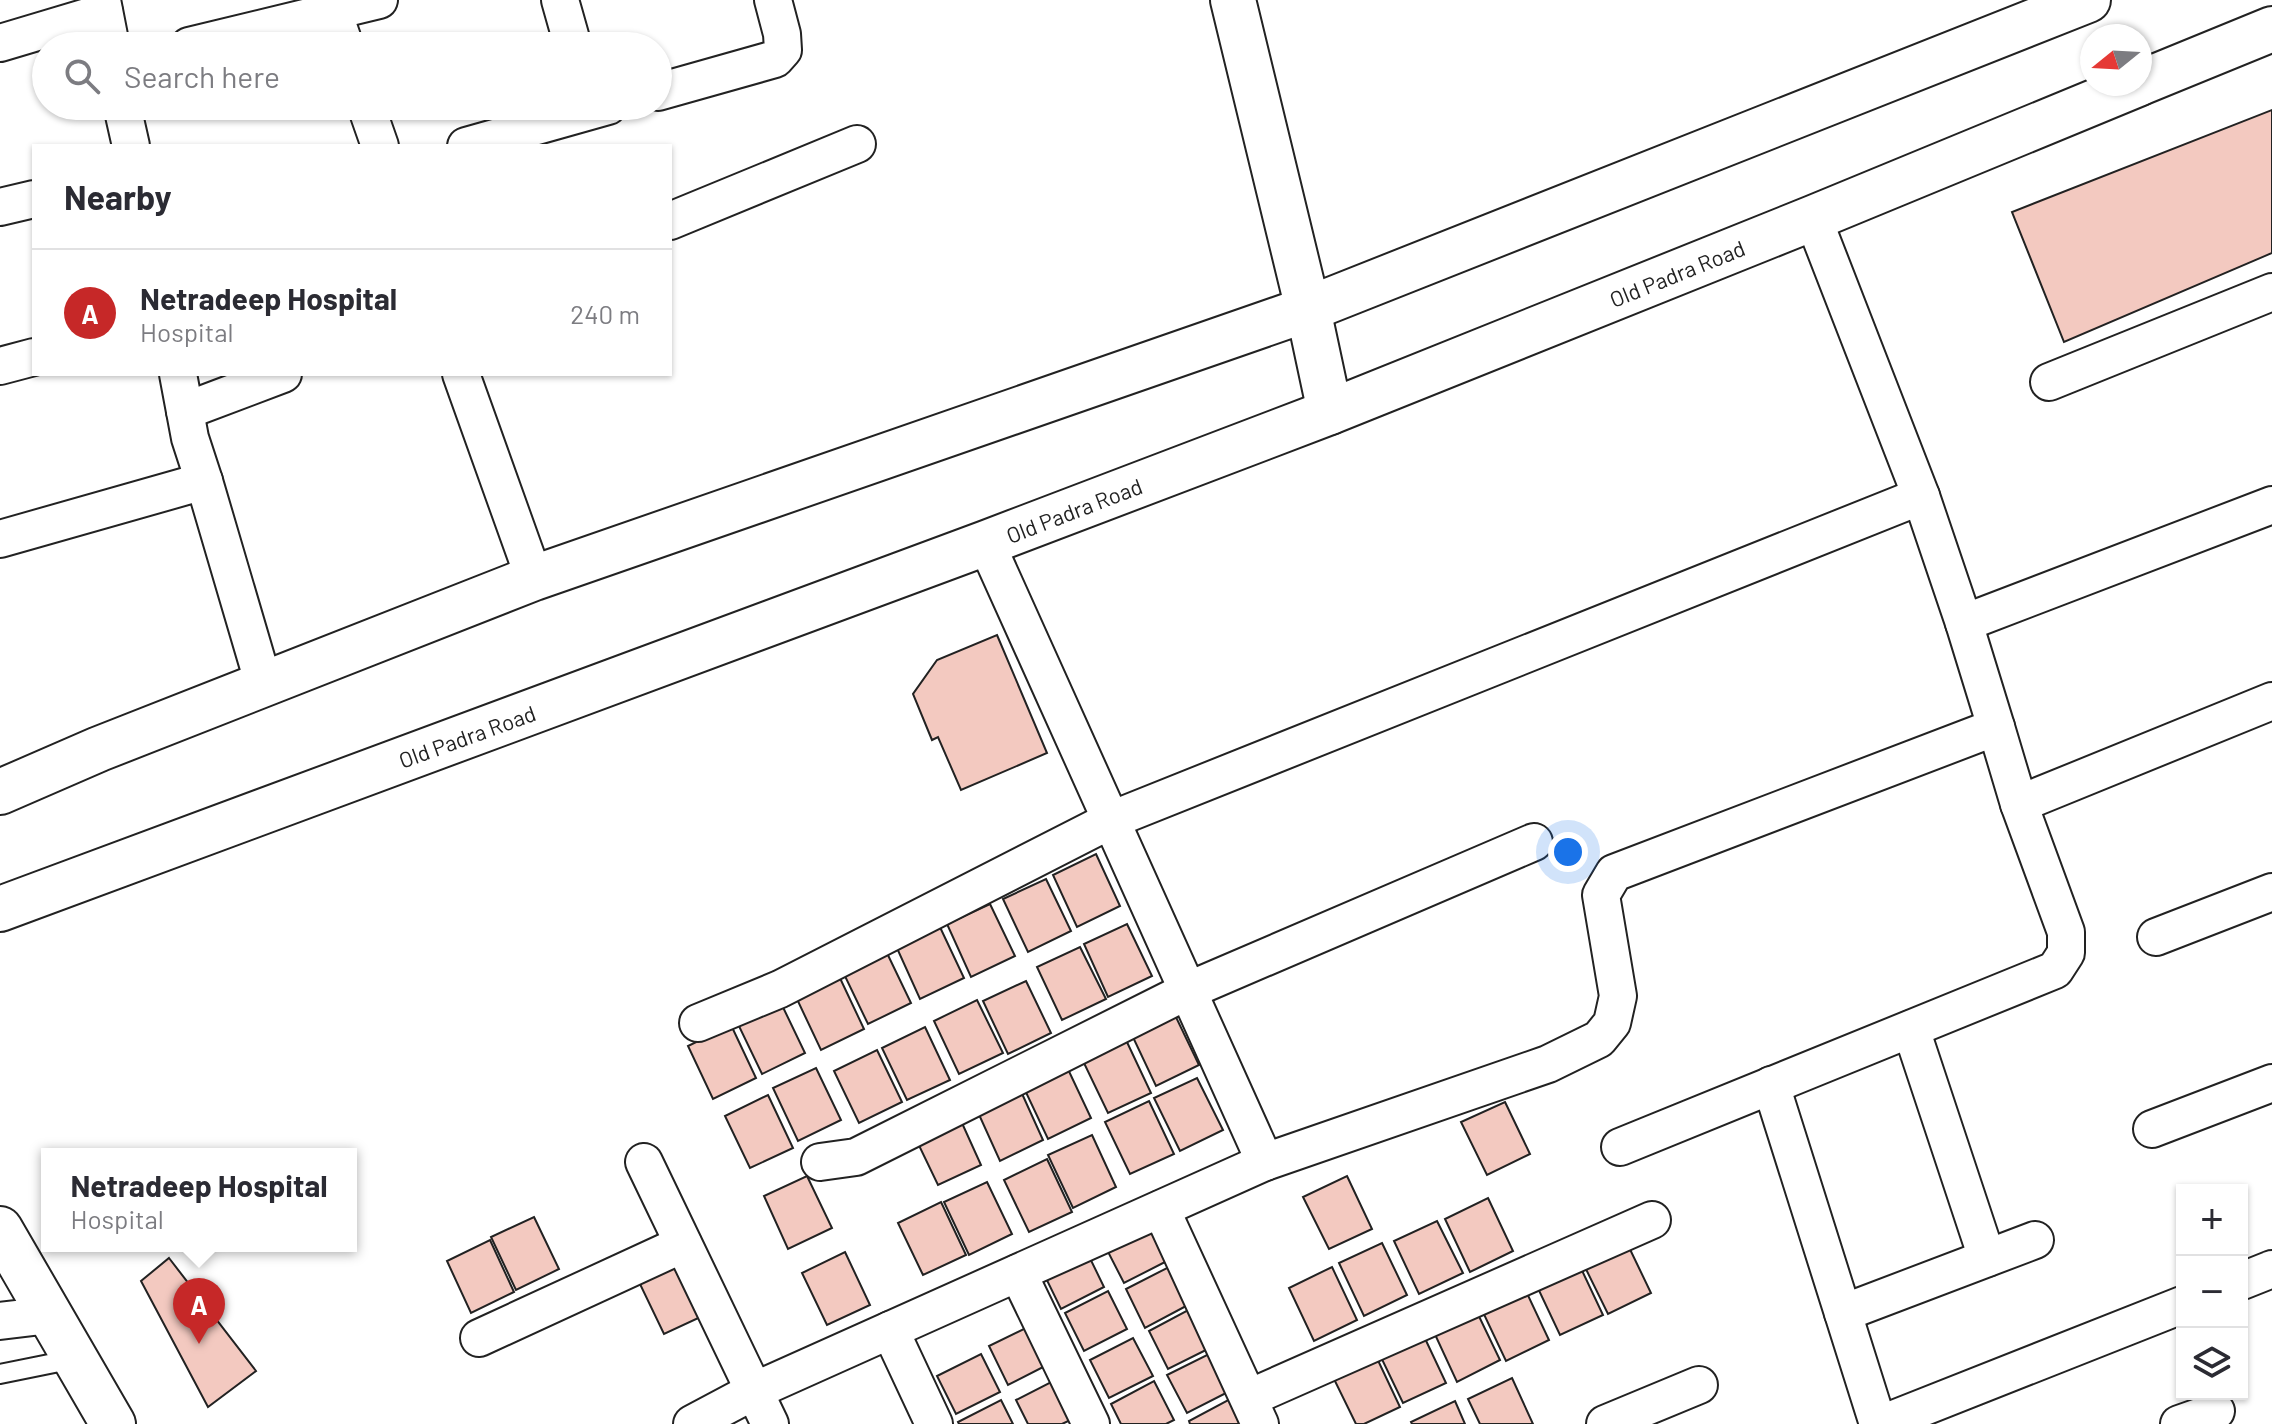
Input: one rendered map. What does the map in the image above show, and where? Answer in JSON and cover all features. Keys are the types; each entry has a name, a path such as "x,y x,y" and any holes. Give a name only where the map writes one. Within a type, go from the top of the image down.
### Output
{"main road":[{"path":"1233,0 1330,412"},
{"path":"0,792 99,749 534,578 1308,309 2025,18 2088,0"},
{"name":"Old Padra Road","path":"2152,79 2272,29"},
{"name":"Old Padra Road","path":"0,909 1330,412 2110,96"},
{"path":"0,1229 113,1424"}],"street":[{"path":"239,32 331,6 379,0"},
{"path":"560,0 569,32"},
{"path":"672,88 775,59 783,50 773,0"},
{"path":"331,6 340,32"},
{"path":"48,32 105,19"},
{"path":"0,43 32,36"},
{"path":"125,120 131,144"},
{"path":"371,120 379,144"},
{"path":"473,144 555,120"},
{"path":"672,220 857,144"},
{"path":"0,207 32,199"},
{"path":"1620,1147 2055,970 2066,953 2066,932 2019,804 1964,623 1921,496 1813,218"},
{"path":"2049,382 2272,292"},
{"path":"0,366 32,358"},
{"path":"178,376 190,438 264,685"},
{"path":"185,411 278,376"},
{"path":"462,376 534,578"},
{"path":"0,539 204,481"},
{"path":"698,1023 780,989 1111,820 1921,496"},
{"path":"1964,623 2272,505"},
{"path":"986,543 1265,1162"},
{"path":"2019,804 2272,701"},
{"path":"692,1424 754,1391 1265,1162 1548,1064 1599,1039 1612,1023 1618,996 1601,895 1614,873 1996,727"},
{"path":"820,1162 856,1157 1187,991 1534,842"},
{"path":"2156,937 2272,892"},
{"path":"1911,1029 1987,1258"},
{"path":"2152,1129 2272,1083"},
{"path":"1771,1085 1879,1424 2176,1307"},
{"path":"644,1162 770,1424"},
{"path":"1161,1209 1255,1411 1652,1220"},
{"path":"1843,1313 2035,1240"},
{"path":"479,1338 683,1244"},
{"path":"2248,1279 2272,1269"},
{"path":"1018,1273 1091,1424"},
{"path":"0,1321 50,1315"},
{"path":"890,1330 934,1424"},
{"path":"1605,1424 1699,1385"},
{"path":"2179,1424 2216,1411"}],"lane":[{"path":"0,1374 74,1359"}],"building":[{"path":"2272,110 2272,253 2064,342 2012,212"},
{"path":"997,635 1047,753 961,790 938,737 932,740 913,694 937,660"},
{"path":"1096,854 1120,906 1077,927 1053,875"},
{"path":"1046,879 1071,931 1028,952 1003,899"},
{"path":"990,904 1015,956 971,977 947,924"},
{"path":"1127,924 1152,976 1108,997 1084,944"},
{"path":"939,925 964,978 920,999 896,946"},
{"path":"1080,947 1106,999 1062,1020 1037,967"},
{"path":"886,951 911,1003 868,1024 843,972"},
{"path":"839,976 864,1029 821,1050 796,997"},
{"path":"1026,981 1051,1033 1008,1054 983,1001"},
{"path":"977,1000 1003,1053 959,1074 934,1021"},
{"path":"780,1001 805,1053 762,1074 737,1022"},
{"path":"1174,1013 1199,1065 1156,1086 1131,1033"},
{"path":"731,1025 756,1078 713,1099 688,1046"},
{"path":"925,1027 950,1080 907,1100 882,1048"},
{"path":"1126,1040 1151,1093 1108,1113 1083,1061"},
{"path":"877,1050 902,1102 859,1123 834,1071"},
{"path":"1066,1065 1091,1118 1048,1139 1023,1086"},
{"path":"816,1068 841,1120 798,1141 773,1088"},
{"path":"1197,1078 1223,1130 1180,1151 1154,1098"},
{"path":"1019,1087 1043,1140 1000,1161 976,1108"},
{"path":"768,1095 793,1148 750,1168 725,1116"},
{"path":"1149,1101 1174,1154 1130,1174 1105,1122"},
{"path":"1505,1102 1530,1154 1487,1175 1461,1122"},
{"path":"957,1112 981,1165 938,1185 913,1133"},
{"path":"1092,1135 1116,1187 1073,1208 1048,1155"},
{"path":"1047,1159 1072,1212 1029,1232 1004,1180"},
{"path":"807,1176 832,1228 788,1249 764,1196"},
{"path":"1347,1176 1372,1229 1329,1249 1303,1197"},
{"path":"987,1182 1012,1234 969,1255 944,1202"},
{"path":"1488,1198 1513,1251 1470,1272 1445,1219"},
{"path":"941,1202 966,1255 923,1275 898,1223"},
{"path":"534,1217 559,1269 516,1290 491,1237"},
{"path":"1437,1221 1463,1273 1419,1294 1394,1241"},
{"path":"1147,1222 1167,1261 1124,1283 1104,1244"},
{"path":"490,1240 514,1292 471,1313 447,1261"},
{"path":"1626,1241 1651,1293 1608,1314 1582,1261"},
{"path":"1382,1243 1407,1295 1364,1316 1339,1263"},
{"path":"1085,1248 1104,1287 1061,1309 1042,1270"},
{"path":"845,1252 870,1305 827,1325 802,1273"},
{"path":"169,1258 256,1371 208,1407 141,1281"},
{"path":"682,1261 707,1314 664,1334 639,1282"},
{"path":"1578,1262 1603,1315 1560,1335 1535,1282"},
{"path":"1169,1267 1188,1305 1145,1328 1126,1289"},
{"path":"1332,1267 1357,1320 1314,1341 1289,1288"},
{"path":"1524,1287 1549,1340 1506,1361 1481,1308"},
{"path":"1108,1291 1127,1329 1084,1351 1065,1313"},
{"path":"1192,1308 1212,1347 1168,1369 1149,1331"},
{"path":"1475,1308 1500,1360 1457,1382 1432,1328"},
{"path":"1032,1325 1051,1363 1008,1385 989,1346"},
{"path":"1421,1330 1446,1383 1403,1403 1378,1351"},
{"path":"1133,1338 1153,1376 1109,1398 1090,1360"},
{"path":"1211,1353 1230,1391 1187,1413 1167,1375"},
{"path":"981,1354 1000,1392 956,1414 937,1376"},
{"path":"1375,1354 1400,1407 1364,1424 1356,1424 1332,1375"},
{"path":"1059,1378 1079,1416 1062,1424 1028,1424 1016,1400"},
{"path":"1512,1378 1533,1424 1480,1424 1468,1399"},
{"path":"1154,1381 1174,1420 1166,1424 1121,1424 1111,1404"},
{"path":"1232,1398 1246,1424 1190,1424 1189,1421"},
{"path":"1001,1400 1013,1424 959,1424 958,1422"},
{"path":"1455,1401 1465,1424 1412,1424 1411,1422"}],"place":[{"name":"Netradeep Hospital","path":"199,1344"}]}
